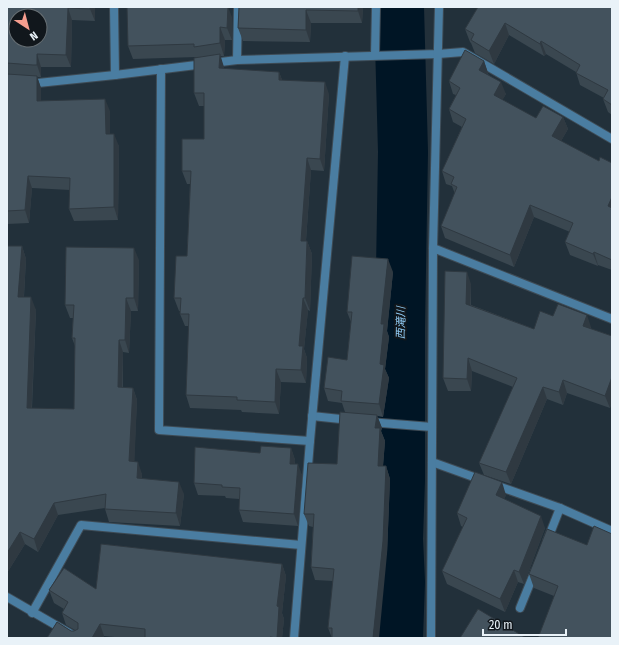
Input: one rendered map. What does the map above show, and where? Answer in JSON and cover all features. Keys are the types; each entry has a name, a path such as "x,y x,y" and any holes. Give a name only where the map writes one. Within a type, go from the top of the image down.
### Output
{"street":[{"path":"114,7 115,75"},
{"path":"237,60 238,7"},
{"path":"375,55 376,7"},
{"path":"431,638 433,248 439,7"},
{"path":"22,82 38,83 237,60 463,52 612,139"},
{"path":"294,638 312,416 345,56"},
{"path":"161,69 159,430 310,441"},
{"path":"433,248 612,319"},
{"path":"312,416 432,427"},
{"path":"432,462 560,508 612,531"},
{"path":"543,551 560,508"},
{"path":"32,613 81,525 301,545"},
{"path":"520,608 537,566"},
{"path":"7,597 32,613 78,638"}],"building":[{"path":"7,7 90,7 90,9 68,8 66,55 37,54 37,65 7,63"},
{"path":"127,7 228,7 227,28 220,27 220,43 194,47 194,44 128,46"},
{"path":"239,7 358,7 358,11 306,10 306,30 238,28"},
{"path":"478,7 612,7 612,105 603,99 608,90 576,73 580,65 541,41 540,44 505,23 489,51 471,40 474,34 465,29"},
{"path":"465,50 484,61 479,70 501,82 494,95 536,118 543,106 563,117 552,136 599,161 600,157 612,163 612,197 608,206 612,208 612,260 565,242 573,223 530,205 510,255 441,226 457,187 451,184 454,177 442,171 466,119 449,109 460,88 449,81"},
{"path":"220,54 219,68 279,72 279,80 325,82 320,159 307,158 301,241 307,241 305,298 303,298 299,346 303,346 301,370 276,369 275,402 237,400 237,397 186,395 189,314 180,314 181,298 174,298 176,256 187,256 191,171 182,171 182,139 204,139 204,93 194,93 194,58"},
{"path":"7,74 37,76 37,101 105,99 106,134 114,134 114,207 69,209 70,178 28,176 25,210 7,211"},
{"path":"7,246 22,246 18,297 31,297 27,408 74,409 75,338 72,338 74,305 65,305 66,247 134,248 134,298 126,298 125,340 119,340 118,387 133,388 129,461 138,462 137,478 179,482 176,513 105,509 106,494 54,503 34,539 20,532 7,553"},
{"path":"352,256 388,259 381,324 384,324 380,364 384,365 379,404 341,401 342,391 324,388 328,357 347,360 352,312 347,312"},
{"path":"445,271 467,272 466,304 534,329 540,311 553,316 558,304 587,315 583,326 612,336 612,377 605,396 563,380 559,392 543,387 506,472 479,463 517,378 468,358 467,379 443,378"},
{"path":"340,412 377,415 375,428 380,428 378,466 386,466 383,541 373,638 332,638 332,628 328,628 334,569 311,567 314,514 304,514 308,463 337,464"},
{"path":"261,446 291,448 290,464 298,464 294,514 239,510 240,488 194,483 195,447 260,453"},
{"path":"475,472 502,482 496,495 541,516 519,572 514,570 500,599 442,571 467,518 457,513"},
{"path":"594,526 612,534 612,638 538,638 558,586 529,574 547,529 587,545"},
{"path":"101,544 282,564 277,606 279,607 277,638 145,638 145,629 100,624 92,638 47,638 57,622 71,631 78,629 78,623 62,613 68,602 49,590 64,568 96,589"},
{"path":"478,609 526,638 460,638"}],"waterway":[{"name":"西滝川","path":"398,638 400,582 398,539 400,480 400,328 403,152 399,7"}]}
